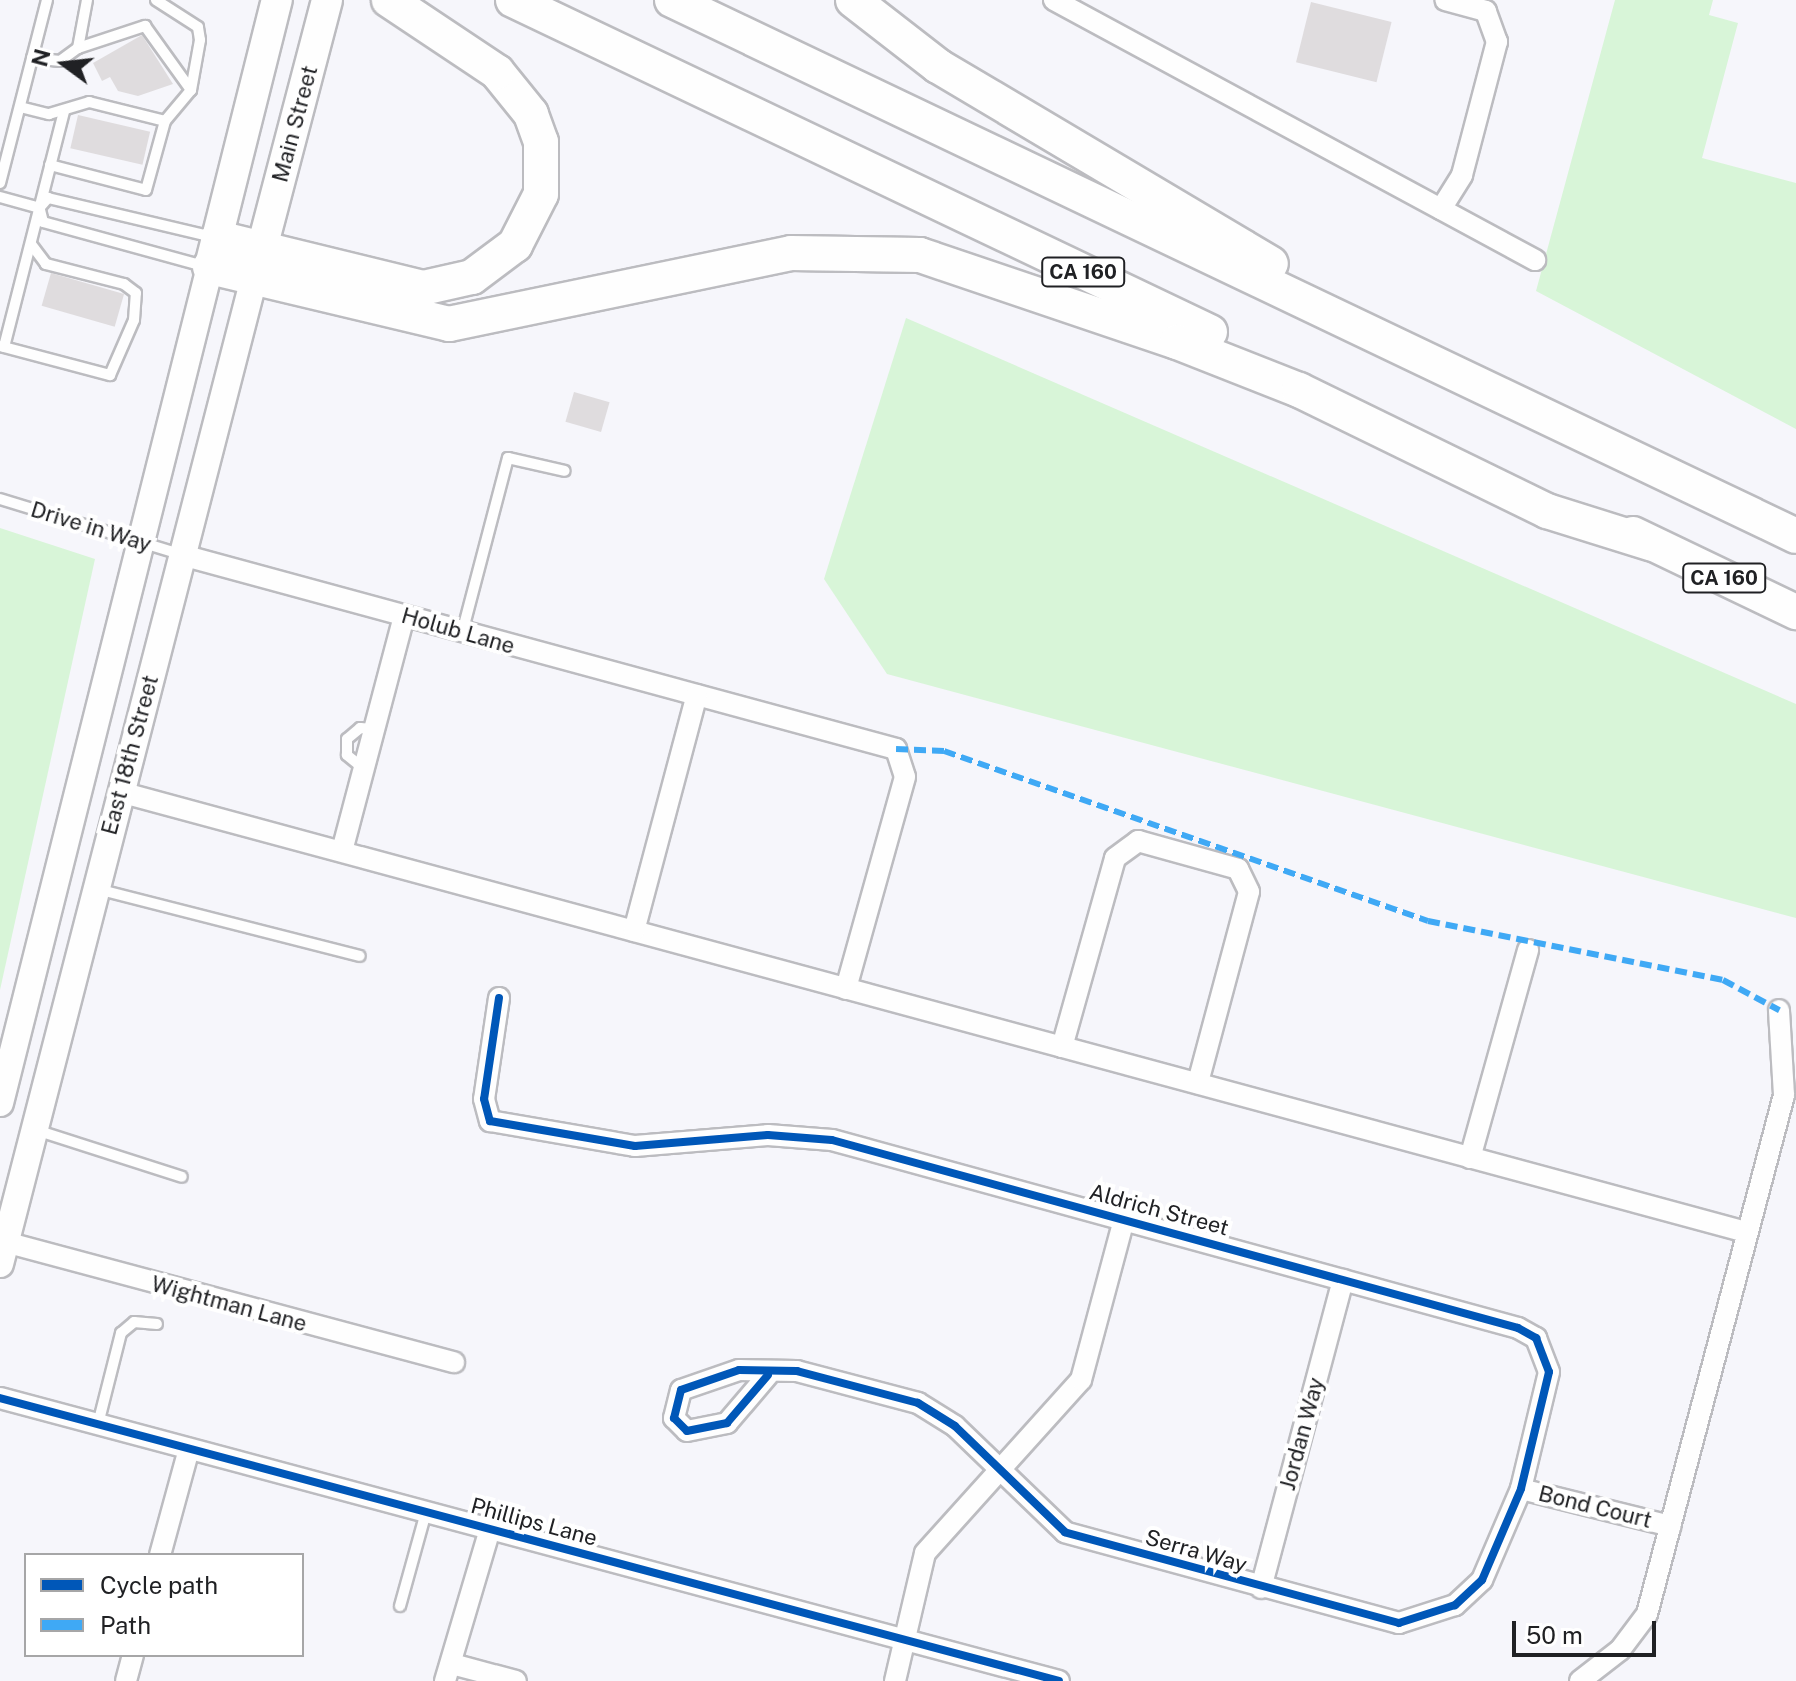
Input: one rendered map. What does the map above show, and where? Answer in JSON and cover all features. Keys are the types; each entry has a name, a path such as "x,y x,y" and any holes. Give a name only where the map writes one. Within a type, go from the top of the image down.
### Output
{"highway":[{"path":"214,253 258,263 423,288 472,277 515,245 530,222 541,194 541,142 516,89 390,0"},
{"name":"CA 160","path":"513,0 1796,612"},
{"path":"672,0 1796,536"},
{"path":"853,0 938,66 1447,369"},
{"path":"258,263 449,324 791,253 920,255 1177,342 1299,390 1547,511 1652,544"}],"main road":[{"path":"214,253 277,0"},
{"name":"Main Street","path":"258,263 327,0"},
{"name":"East 18th Street","path":"0,1103 137,540 214,253"},
{"name":"East 18th Street","path":"3,1253 258,263"}],"street":[{"path":"1054,0 1535,260"},
{"path":"1441,209 1462,175 1497,42 1486,11 1445,0"},
{"name":"Holub Lane","path":"182,555 896,749 904,763 846,989"},
{"path":"342,851 404,616"},
{"path":"634,931 697,695"},
{"path":"120,792 1746,1232"},
{"path":"1062,1047 1115,858 1138,841 1238,869 1249,892 1198,1083"},
{"path":"1470,1158 1528,950"},
{"name":"Aldrich Street","path":"499,998 484,1099 490,1121 612,1144 802,1135 1124,1219 1536,1338 1549,1372 1521,1489"},
{"path":"1580,1681 1620,1650 1647,1614 1784,1095 1779,1010"},
{"path":"895,1681 925,1553 999,1475 1081,1380 1124,1219"},
{"name":"Wightman Lane","path":"3,1253 454,1362"},
{"name":"Jordan Way","path":"1261,1588 1343,1280"},
{"name":"Serra Way","path":"768,1375 797,1371 918,1403 955,1426 999,1475 1065,1532 1364,1618 1426,1618 1455,1605 1482,1580 1521,1489"},
{"name":"Phillips Lane","path":"0,1398 1059,1681"},
{"path":"161,1553 189,1449"},
{"name":"Bond Court","path":"1521,1489 1670,1526"},
{"path":"490,1529 449,1672 516,1681"},
{"path":"126,1681 132,1657"}],"lane":[{"path":"0,183 47,0"},
{"path":"78,48 87,0"},
{"path":"50,165 146,190 165,121 191,90 198,27 156,0"},
{"path":"32,58 60,61 78,48 145,26 191,90"},
{"path":"20,107 64,112 89,102 165,121"},
{"path":"31,244 46,264 136,293 125,351 110,375 2,347 64,112"},
{"path":"0,197 40,208"},
{"path":"40,208 48,198 214,253"},
{"path":"40,208 43,222 214,253"},
{"path":"462,633 508,458 565,471"},
{"name":"Drive in Way","path":"0,499 182,555"},
{"path":"95,889 360,956"},
{"path":"34,1129 182,1177"},
{"path":"98,1424 121,1333 134,1322 157,1324"},
{"path":"400,1606 426,1512"}],"green space":[{"path":"1615,0 1713,0 1709,15 1738,23 1702,158 1796,183 1796,429 1536,291"},
{"path":"906,318 1796,704 1796,918 887,674 824,579"},
{"path":"0,528 95,559 0,990"}],"building":[{"path":"1311,2 1392,22 1377,82 1296,62"},
{"path":"142,35 173,84 138,96 118,91 110,77 102,81 93,63"},
{"path":"78,115 150,132 142,165 70,148"},
{"path":"51,273 124,294 115,327 42,306"},
{"path":"574,392 610,402 601,432 565,422"}],"marked path":[{"path":"896,749 944,751 1428,921 1723,980 1779,1010"}],"cycle path":[{"path":"499,998 484,1099 490,1121 635,1146 768,1135 832,1140 1518,1328 1536,1338 1549,1372 1521,1489 1482,1580 1455,1605 1399,1623 1065,1532 955,1426 918,1403 797,1371 739,1370 681,1390 674,1418 687,1431 727,1423 768,1375"},
{"path":"0,1398 1059,1681"}]}
